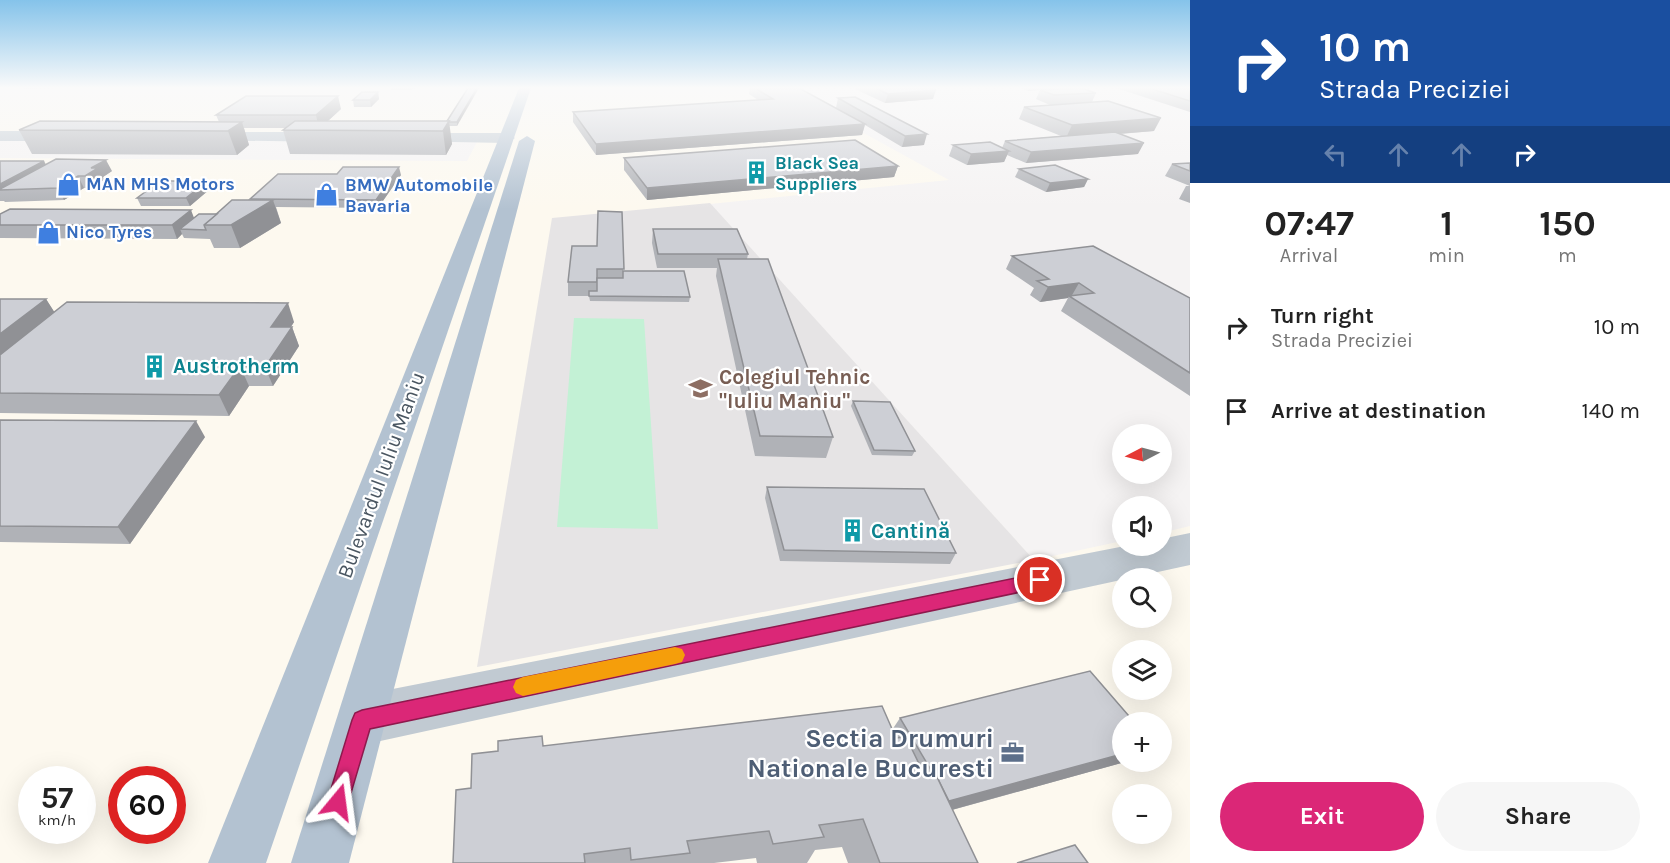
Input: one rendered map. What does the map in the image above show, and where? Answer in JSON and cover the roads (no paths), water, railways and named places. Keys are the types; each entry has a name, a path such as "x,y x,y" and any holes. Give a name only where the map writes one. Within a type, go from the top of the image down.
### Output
{"main road":[{"name":"Bulevardul Iuliu Maniu","path":"237,863 441,312 523,128"},
{"name":"Bulevardul Iuliu Maniu","path":"320,863 452,404 524,128"},
{"path":"441,312 446,333 430,383 431,399 436,404 452,404"}],"street":[{"path":"387,138 483,128"},
{"path":"0,136 82,136"},
{"path":"188,137 347,137"},
{"path":"362,720 1190,549"}],"place":[{"name":"Black Sea Suppliers","path":"757,173"},
{"name":"MAN MHS Motors","path":"68,184"},
{"name":"BMW Automobile Bavaria","path":"327,195"},
{"name":"Nico Tyres","path":"48,232"},
{"name":"Austrotherm","path":"155,366"},
{"name":"Colegiul Tehnic \"Iuliu Maniu\"","path":"701,389"},
{"name":"Cantină","path":"853,531"},
{"name":"Sectia Drumuri Nationale Bucuresti","path":"1012,753"}]}
